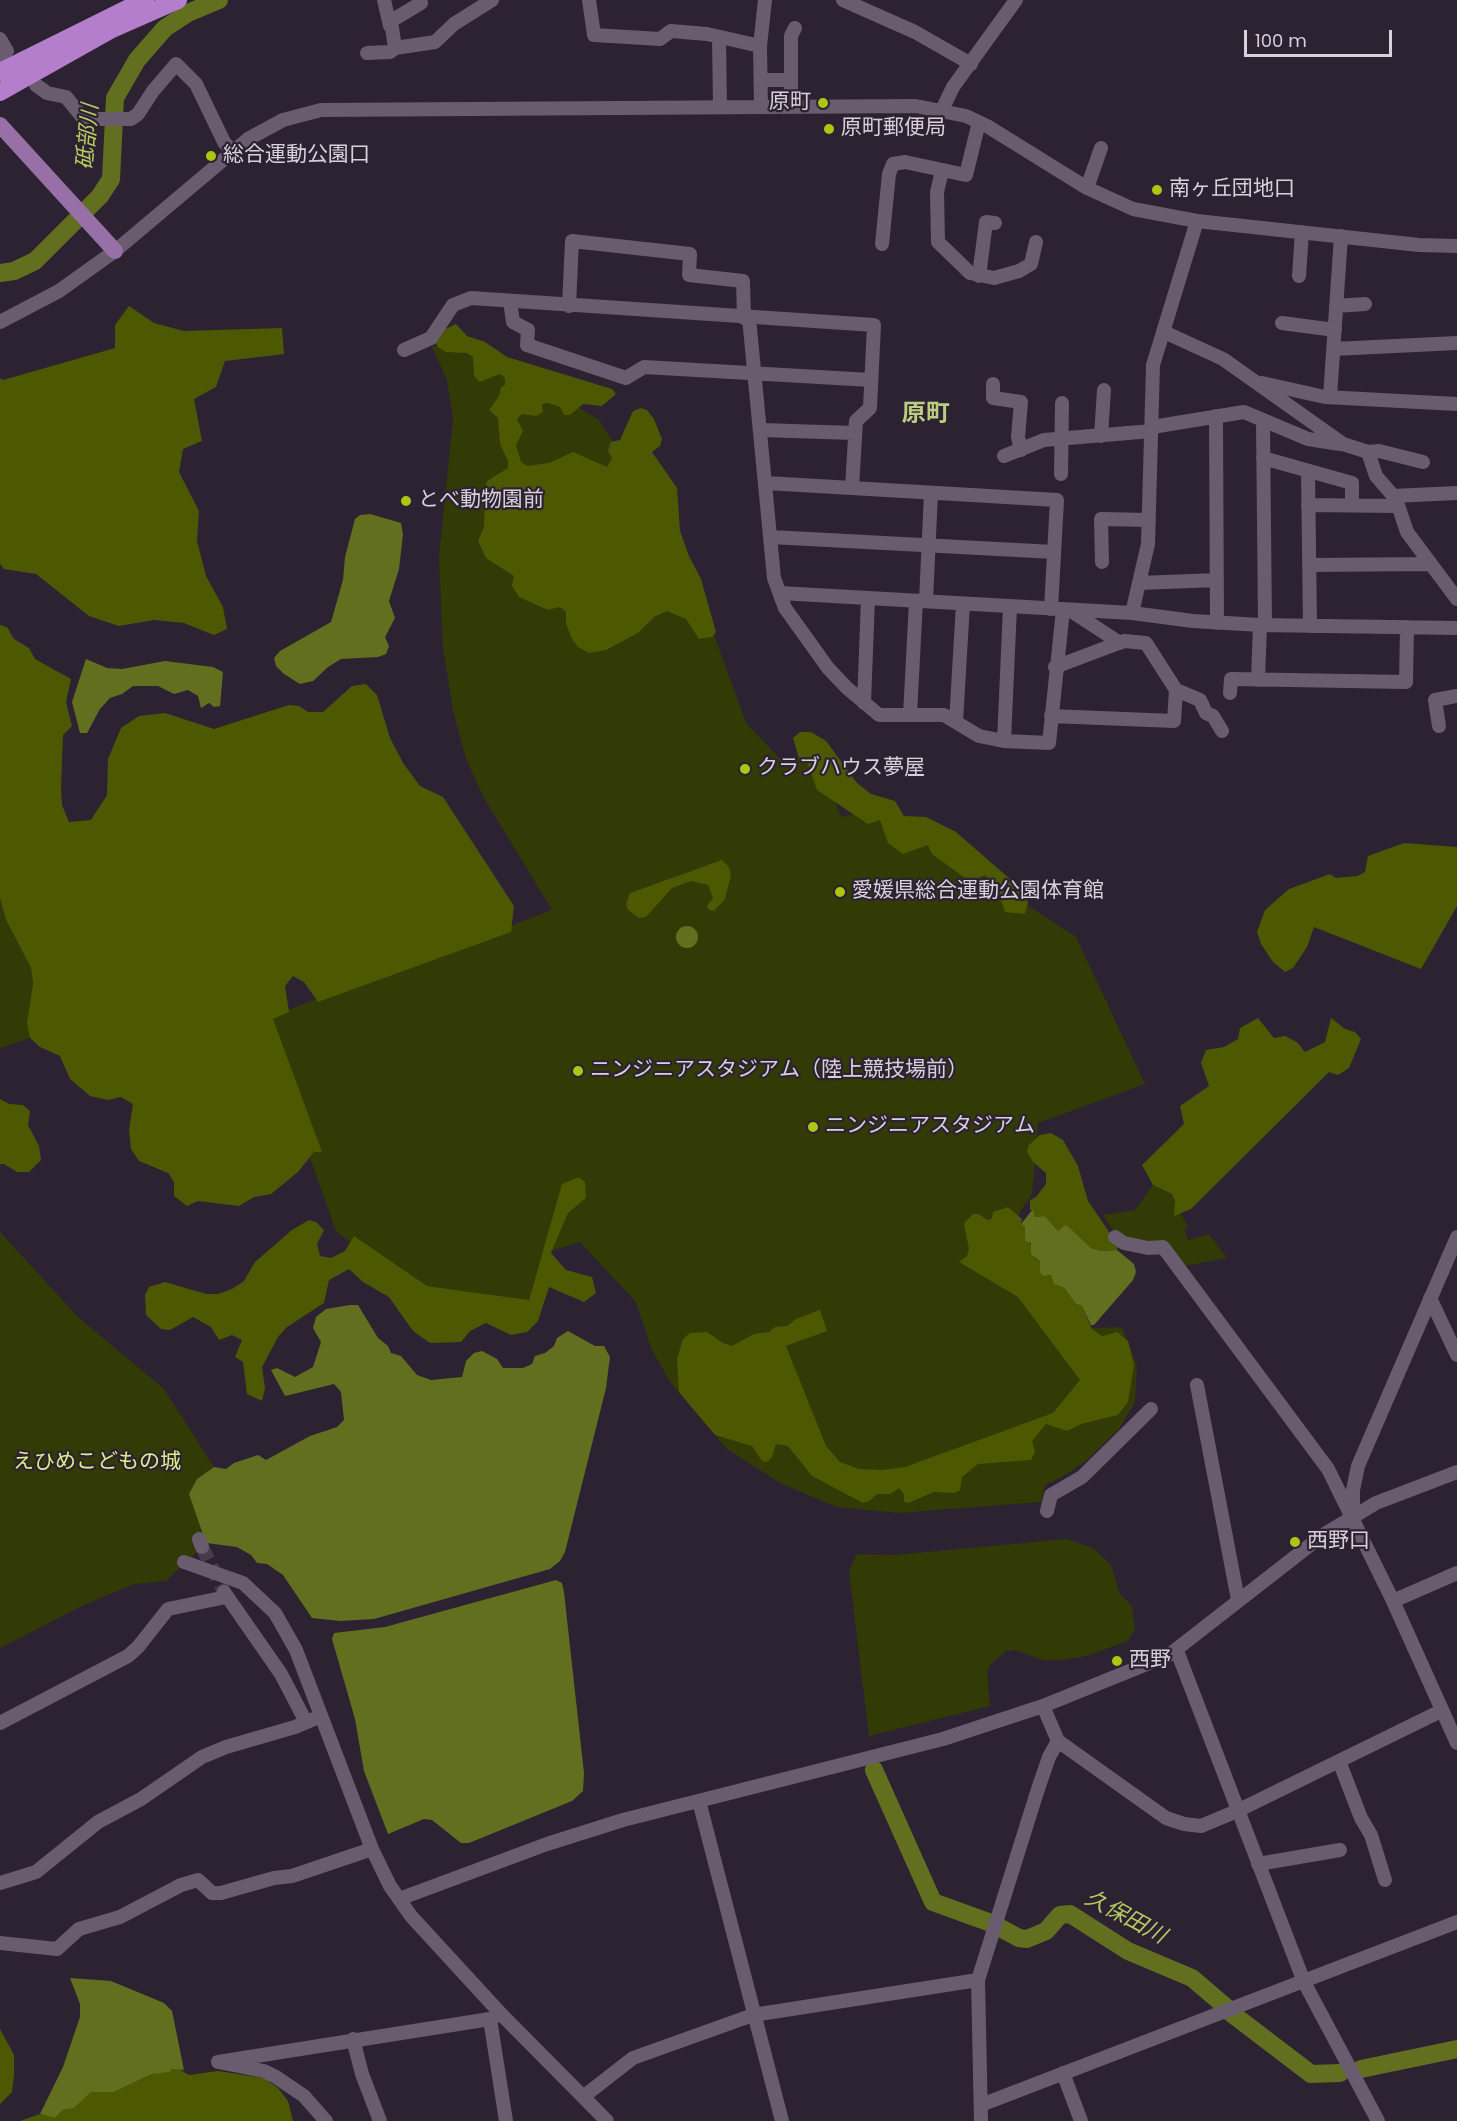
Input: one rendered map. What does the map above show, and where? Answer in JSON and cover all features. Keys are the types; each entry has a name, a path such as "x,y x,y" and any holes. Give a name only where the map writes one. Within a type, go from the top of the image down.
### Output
{"highway":[{"path":"0,72 145,0"},
{"path":"0,92 106,33 178,0"}],"main road":[{"path":"0,125 115,251"}],"street":[{"path":"384,0 395,48"},
{"path":"367,53 390,52 395,48 435,42 454,24 492,0"},
{"path":"589,0 594,35 660,39 671,32 719,37 760,46"},
{"path":"761,107 760,46 765,0"},
{"path":"843,0 915,32 971,64"},
{"path":"942,110 953,87 1016,0"},
{"path":"390,26 396,16 421,3"},
{"path":"791,106 791,36 795,28"},
{"path":"719,37 720,107"},
{"path":"36,85 47,93 66,97 84,119 131,119 138,114 176,64 196,84 224,141 233,153"},
{"path":"761,80 791,80"},
{"path":"0,322 59,291 115,251 265,128 301,114 321,110 888,105 942,110 979,122 1087,188 1133,209 1197,221 1419,245 1457,246"},
{"path":"882,244 889,174 893,164 905,162 966,175 979,122"},
{"path":"1087,188 1101,148"},
{"path":"942,171 937,192 938,242 970,273 979,276 1002,277 1026,268 1031,264 1036,242"},
{"path":"1132,614 1148,544 1153,365 1197,221"},
{"path":"979,276 987,222 995,223"},
{"path":"1299,276 1302,232"},
{"path":"1330,397 1341,236"},
{"path":"569,306 572,241 690,254 689,275 743,282 766,483 774,579 785,608 828,668 879,715 944,716 980,736 1004,741 1049,743 1061,609 1054,552 1057,500 766,483"},
{"path":"404,350 431,338 448,311 460,300 481,298 569,306 874,325 870,408 856,421 852,488"},
{"path":"510,301 513,322 528,330 527,345 626,378 644,367 871,380"},
{"path":"1336,306 1365,304"},
{"path":"1282,323 1335,330"},
{"path":"1164,332 1202,347 1342,444"},
{"path":"1334,349 1457,343"},
{"path":"1254,381 1330,397 1457,404"},
{"path":"993,384 993,398 1021,402 1018,437 1021,450"},
{"path":"1101,436 1104,390"},
{"path":"1061,474 1062,403"},
{"path":"1004,456 1044,440 1152,429 1244,412 1263,422 1308,439 1342,444 1368,452 1379,451 1423,462"},
{"path":"1216,416 1217,623"},
{"path":"1258,680 1262,625 1263,422"},
{"path":"760,430 855,433"},
{"path":"1368,452 1376,476 1396,501 1407,532 1457,599"},
{"path":"1263,458 1352,483 1352,505"},
{"path":"1308,471 1310,626"},
{"path":"910,715 928,546 931,493"},
{"path":"1308,505 1352,505 1457,493"},
{"path":"1102,562 1101,519 1149,520"},
{"path":"771,537 1054,552"},
{"path":"1309,565 1431,564"},
{"path":"1139,584 1217,580"},
{"path":"780,593 1061,609 1217,623 1457,628"},
{"path":"864,703 868,598"},
{"path":"956,722 963,604"},
{"path":"1004,741 1010,607"},
{"path":"1061,609 1120,643"},
{"path":"1230,693 1231,679 1406,682 1407,627"},
{"path":"1055,667 1120,643 1146,643 1176,690 1200,700 1206,713 1213,717 1222,731"},
{"path":"1052,716 1174,721 1176,690"},
{"path":"1439,726 1435,700 1457,696"},
{"path":"1353,1516 1353,1490 1358,1466 1457,1237"},
{"path":"1115,1238 1124,1243 1148,1248 1163,1247 1328,1469 1353,1516 1457,1743"},
{"path":"1430,1298 1457,1354"},
{"path":"1197,1385 1238,1600"},
{"path":"1047,1510 1051,1495 1082,1477 1152,1408"},
{"path":"399,1899 547,1844 699,1801 943,1739 1042,1706 1173,1653 1323,1534 1401,1492 1457,1472"},
{"path":"184,1562 243,1583 267,1602 282,1623 296,1650 372,1849 383,1874 399,1899 495,2017 607,2121"},
{"path":"1393,1601 1457,1573"},
{"path":"0,1723 128,1656 168,1609 225,1594 281,1674 306,1722"},
{"path":"1173,1653 1202,1720 1304,1982 1378,2121"},
{"path":"1042,1706 1058,1741 1166,1818 1184,1824 1201,1826 1237,1811 1441,1711"},
{"path":"0,1883 36,1872 98,1822 141,1799 202,1757 321,1716"},
{"path":"981,2121 977,2026 978,1980 1049,1756 1058,1741"},
{"path":"1339,1761 1361,1818 1371,1834 1384,1880"},
{"path":"699,1801 782,2121"},
{"path":"0,1943 57,1949 79,1929 120,1917 181,1885 198,1880 212,1893 221,1893 274,1878 292,1876 372,1849"},
{"path":"1258,1864 1340,1850"},
{"path":"981,2105 1457,1922"},
{"path":"583,2097 633,2058 753,2015 978,1980"},
{"path":"326,2121 304,2096 276,2077 264,2072 218,2062 495,2017"},
{"path":"495,2017 506,2121"},
{"path":"353,2039 362,2074 380,2121"},
{"path":"1063,2073 1081,2121"}],"green space":[{"path":"459,338 598,419 632,470 670,513 746,723 784,763 817,752 841,817 885,808 924,834 972,855 1004,890 1076,937 1145,1084 1038,1123 1032,1194 1014,1221 1087,1328 1122,1327 1137,1366 1135,1402 1119,1429 1086,1461 1045,1485 1041,1502 900,1513 837,1507 782,1484 727,1449 670,1382 651,1348 636,1302 580,1242 542,1254 529,1300 435,1287 416,1293 336,1231 261,1020 552,910 484,798 466,759 453,711 443,649 439,557 453,419 447,380 432,347"},
{"path":"0,898 6,920 31,968 33,984 28,1019 30,1038 0,1048"},
{"path":"1153,1185 1172,1194 1175,1201 1175,1215 1180,1212 1188,1227 1184,1230 1188,1240 1209,1234 1227,1258 1184,1266 1113,1230 1103,1215 1135,1210"},
{"name":"えひめこどもの城","path":"0,1232 78,1317 164,1389 214,1467 197,1479 206,1543 166,1581 134,1584 82,1606 0,1648"},
{"path":"1067,1539 1093,1548 1111,1565 1120,1594 1132,1606 1135,1630 1128,1641 1086,1656 1062,1660 1043,1660 1015,1650 1006,1651 991,1664 987,1672 990,1706 869,1736 849,1571 857,1554 894,1555"}],"shaded area":[{"path":"129,306 154,323 184,331 282,328 284,354 225,361 216,387 194,399 202,441 183,449 179,472 199,511 197,541 206,576 223,607 227,629 214,635 184,623 154,620 119,626 89,616 36,574 4,569 0,564 0,378 3,380 115,348 115,325"},
{"path":"456,324 467,336 485,342 507,357 612,389 616,394 602,406 583,404 570,415 564,415 560,407 548,403 542,404 543,412 536,416 522,414 517,419 523,431 516,445 521,462 528,466 549,463 573,452 607,467 612,458 608,451 611,442 620,440 633,411 641,408 647,410 654,419 662,439 660,446 652,452 677,488 680,531 701,579 716,632 712,637 699,639 686,619 667,611 654,617 638,633 606,650 589,653 578,647 572,639 566,624 566,612 560,607 548,610 519,597 512,586 514,576 486,558 478,541 484,527 485,489 487,481 508,468 508,461 500,444 498,418 489,410 499,396 501,387 505,385 505,378 500,374 480,382 474,376 473,357 467,353 446,352 438,347 435,341 441,331"},
{"path":"370,514 401,523 403,534 399,569 389,601 395,618 385,637 389,646 386,654 378,657 341,659 313,681 300,684 276,666 274,658 280,651 331,622 343,580 345,557 355,519 360,515"},
{"path":"0,625 7,627 14,639 29,648 35,659 71,679 66,702 72,726 63,735 61,787 62,805 69,822 91,820 107,795 108,759 121,728 139,716 165,713 214,729 289,705 299,706 308,712 323,712 352,686 366,684 377,695 390,738 403,763 420,786 443,797 514,906 511,932 318,1002 304,982 293,976 285,986 289,1012 273,1019 322,1152 314,1152 298,1172 271,1194 254,1197 239,1206 198,1201 187,1206 174,1196 174,1182 168,1173 139,1161 131,1149 129,1130 133,1104 121,1097 108,1100 90,1096 70,1079 60,1056 40,1047 30,1038 27,1023 33,984 31,968 6,920 0,898"},
{"path":"86,659 107,668 122,669 165,661 213,667 223,672 220,706 214,707 209,703 201,708 198,696 188,690 174,694 158,686 133,686 122,694 110,698 100,709 87,733 80,733 72,702"},
{"path":"800,732 811,732 826,741 857,783 871,794 895,801 904,816 926,817 956,832 1017,885 1028,902 1025,914 1005,912 995,884 990,885 986,875 969,881 932,854 928,845 903,854 888,843 880,820 868,824 817,790 807,761 799,758 793,738"},
{"path":"1404,843 1457,847 1457,906 1421,969 1314,927 1307,947 1293,968 1285,972 1273,962 1261,944 1257,932 1265,910 1289,889 1330,874 1336,878 1357,876 1365,872 1368,856"},
{"path":"722,860 729,867 731,875 725,899 714,911 709,910 707,906 713,898 708,885 691,881 672,888 646,917 639,918 628,910 626,904 630,893"},
{"path":"687,926 695,929 698,937 695,945 687,948 679,945 676,937 679,929"},
{"path":"1258,1018 1274,1038 1285,1036 1297,1042 1305,1052 1325,1042 1331,1018 1345,1029 1355,1032 1361,1039 1349,1068 1338,1075 1329,1072 1191,1209 1174,1216 1175,1201 1172,1194 1153,1185 1142,1165 1184,1124 1180,1106 1209,1086 1201,1063 1206,1050 1224,1047 1238,1039 1240,1028"},
{"path":"0,1099 9,1104 23,1105 30,1111 28,1125 39,1146 41,1160 29,1172 17,1172 0,1164"},
{"path":"1051,1133 1063,1140 1078,1166 1088,1201 1118,1245 1117,1250 1101,1251 1091,1248 1069,1227 1065,1226 1058,1231 1045,1216 1035,1217 1033,1210 1030,1210 1030,1200 1036,1197 1046,1184 1046,1173 1033,1162 1027,1152 1028,1146 1040,1135"},
{"path":"579,1177 585,1182 586,1198 568,1213 551,1253 566,1270 592,1277 596,1293 584,1302 549,1287 538,1321 527,1332 511,1335 486,1323 470,1331 461,1342 430,1343 413,1331 389,1297 363,1282 349,1269 329,1280 324,1303 287,1327 278,1337 262,1367 265,1388 262,1401 247,1394 243,1362 235,1357 242,1340 232,1335 219,1340 211,1327 193,1317 170,1330 161,1329 146,1315 145,1295 149,1287 165,1282 206,1294 218,1294 232,1289 244,1281 255,1262 292,1230 309,1220 316,1222 324,1230 317,1244 320,1256 331,1258 345,1251 354,1236 427,1286 529,1300 562,1184"},
{"path":"1008,1207 1022,1219 1021,1223 1025,1227 1035,1258 1040,1261 1043,1276 1051,1275 1054,1284 1064,1288 1076,1304 1082,1306 1092,1329 1102,1336 1117,1332 1128,1341 1134,1365 1128,1402 1118,1415 1081,1424 1067,1431 1046,1424 1032,1441 1035,1452 1031,1460 978,1464 962,1477 960,1490 955,1493 934,1492 908,1503 904,1502 904,1494 899,1488 890,1494 877,1494 863,1503 812,1476 788,1446 776,1444 772,1457 767,1462 762,1461 752,1446 715,1435 679,1392 677,1359 683,1339 690,1333 707,1332 732,1346 754,1334 769,1332 775,1327 787,1326 796,1319 820,1310 827,1331 786,1346 826,1446 840,1462 859,1469 882,1470 905,1467 1053,1413 1080,1380 1018,1297 959,1262 967,1256 969,1249 964,1224 967,1220 973,1214 979,1214 987,1220 992,1219 993,1212"},
{"path":"1033,1209 1035,1217 1045,1216 1058,1231 1065,1225 1091,1248 1101,1251 1117,1250 1134,1264 1136,1272 1133,1280 1094,1325 1091,1325 1082,1306 1076,1304 1064,1288 1054,1284 1051,1275 1043,1276 1040,1272 1040,1261 1031,1254 1031,1243 1025,1241 1025,1227 1021,1224"},
{"path":"358,1305 378,1338 388,1346 391,1353 401,1356 417,1375 431,1380 462,1377 466,1361 474,1353 482,1351 497,1359 503,1368 523,1368 532,1364 535,1356 545,1353 554,1346 557,1338 568,1331 595,1346 604,1346 610,1357 606,1388 565,1552 560,1561 550,1569 374,1619 340,1621 312,1618 283,1575 267,1564 257,1563 251,1555 237,1547 206,1543 189,1494 197,1479 214,1467 226,1469 234,1463 258,1455 266,1460 310,1436 337,1427 344,1420 341,1392 334,1384 285,1396 271,1370 277,1368 295,1377 313,1367 321,1342 313,1328 316,1317 326,1309"},
{"path":"556,1580 562,1583 564,1592 584,1773 583,1791 572,1801 469,1843 461,1843 432,1820 424,1819 388,1834 364,1771 355,1719 332,1639 334,1633 385,1627"},
{"path":"70,1978 111,1981 164,2003 172,2011 184,2070 172,2069 169,2072 152,2074 114,2092 91,2092 74,2108 63,2110 55,2118 40,2114 63,2067 80,2017 80,2004"},
{"path":"0,2029 14,2055 14,2075 12,2092 0,2104"},
{"path":"177,2068 189,2075 218,2071 264,2078 278,2088 288,2101 293,2121 20,2121 40,2114 55,2118 63,2110 74,2108 91,2091 114,2092 152,2074"}],"waterway":[{"name":"砥部川","path":"0,273 14,271 35,261 100,196 111,179 115,98 137,60 165,28 188,13 219,0"},
{"name":"久保田川","path":"874,1770 933,1902 991,1923 1019,1938 1027,1939 1046,1931 1060,1915 1070,1914 1128,1951 1192,1978 1226,2007"},
{"name":"久保田川","path":"1231,2013 1311,2074 1340,2073"},
{"name":"久保田川","path":"1361,2069 1457,2049"}],"tunnel":[{"path":"202,1547 224,1592"}],"place":[{"name":"原町","path":"823,103"},
{"name":"原町郵便局","path":"829,129"},
{"name":"総合運動公園口","path":"211,156"},
{"name":"南ヶ丘団地口","path":"1157,190"},
{"name":"とべ動物園前","path":"406,501"},
{"name":"クラブハウス夢屋","path":"745,769"},
{"name":"愛媛県総合運動公園体育館","path":"840,892"},
{"name":"ニンジニアスタジアム（陸上競技場前）","path":"578,1071"},
{"name":"ニンジニアスタジアム","path":"813,1127"},
{"name":"西野口","path":"1295,1542"},
{"name":"西野","path":"1117,1661"}],"district":[{"name":"原町","path":"926,415"}]}
